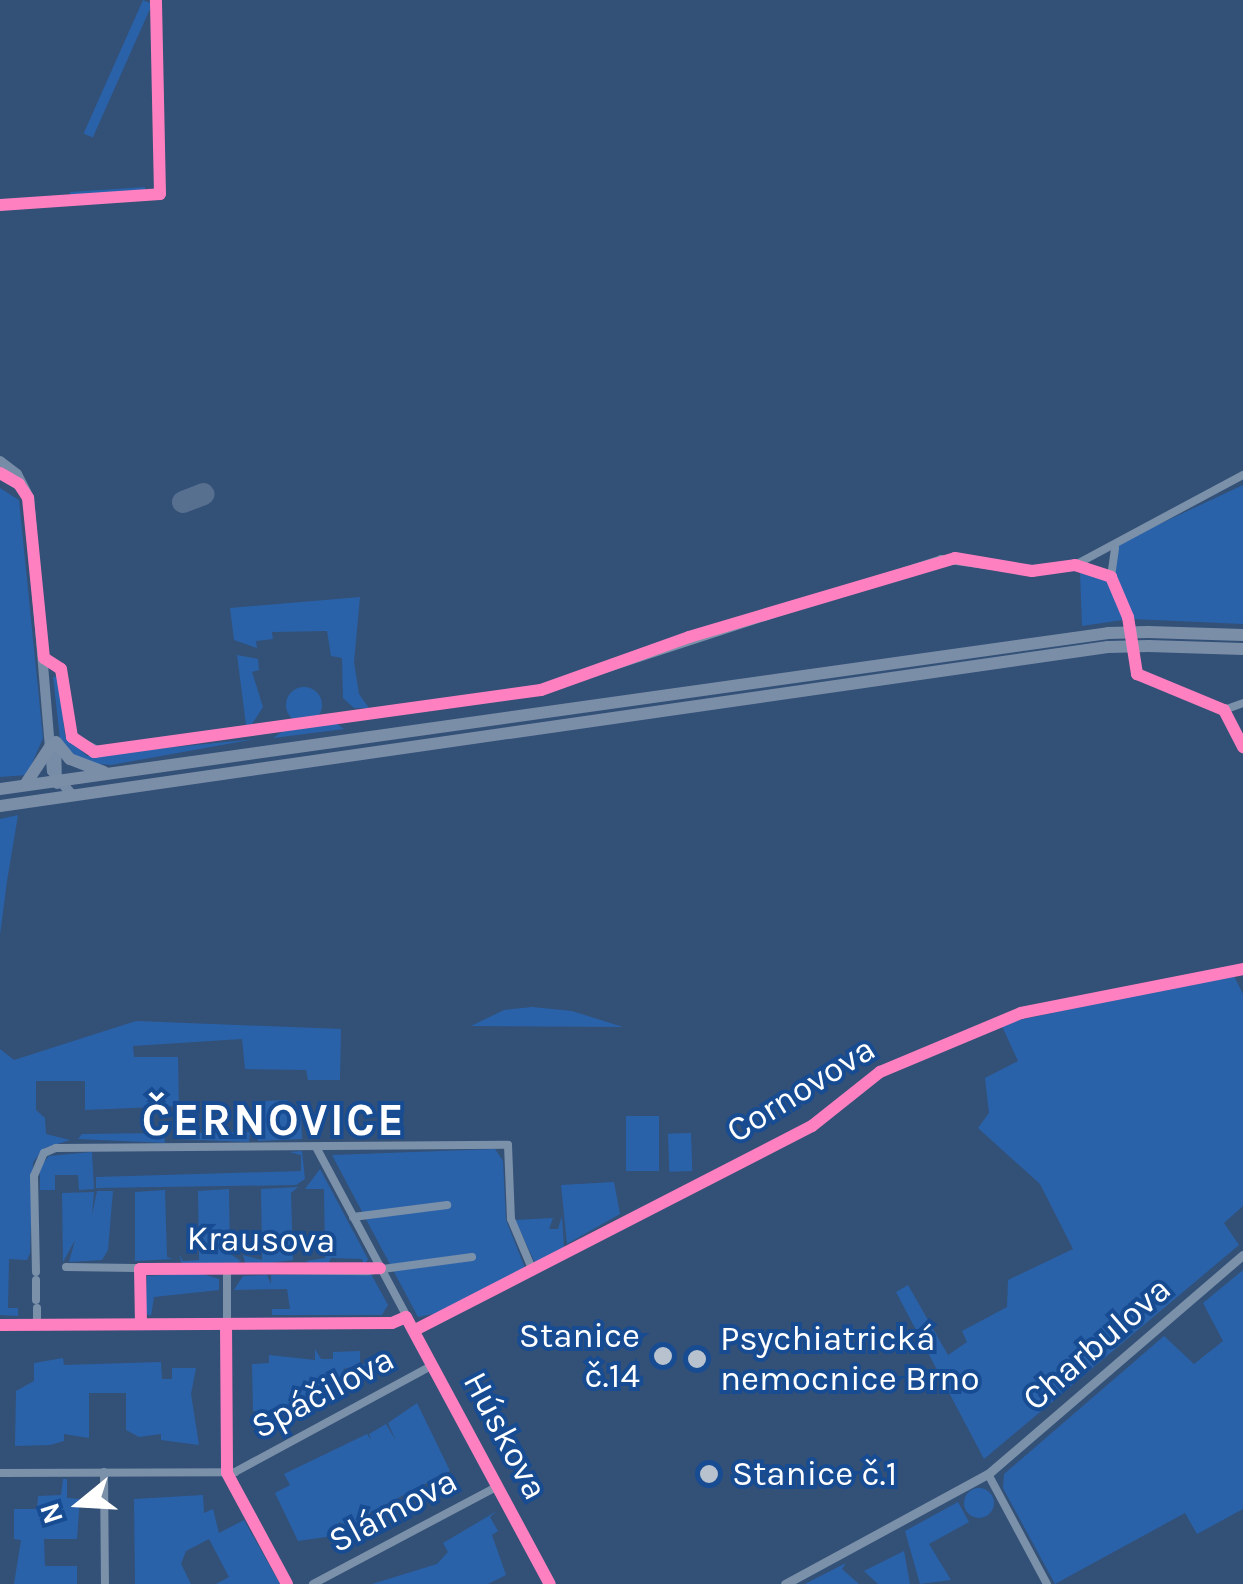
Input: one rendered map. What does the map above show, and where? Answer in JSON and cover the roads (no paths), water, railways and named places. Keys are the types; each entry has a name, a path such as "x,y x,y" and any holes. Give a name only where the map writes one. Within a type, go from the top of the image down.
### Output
{"highway":[{"path":"0,789 1108,640 1243,636"},
{"path":"1149,639 1243,649"},
{"path":"0,806 1108,640"},
{"path":"22,786 53,745 83,767 116,774"}],"main road":[{"path":"0,461 22,480 30,506 57,782 48,800"},
{"path":"0,473 20,484 30,506"},
{"path":"0,483 20,484"},
{"path":"57,782 72,795"}],"street":[{"path":"44,658 61,669 72,737 89,750 106,751 541,690 941,559 1032,571 1075,566 1243,475"},
{"path":"1117,544 1111,577 1128,617 1138,674 1224,710 1243,747"},
{"path":"1075,566 1111,577"},
{"path":"1224,710 1243,703"},
{"name":"Cornovova","path":"414,1330 812,1126 880,1072 1021,1013 1243,969"},
{"path":"37,1325 34,1176 44,1153 74,1148 508,1144 511,1218 533,1270"},
{"name":"Húskova","path":"316,1147 550,1584"},
{"path":"353,1217 447,1205"},
{"name":"Charbulova","path":"786,1584 988,1474 1243,1255"},
{"path":"380,1268 472,1257"},
{"name":"Krausova","path":"66,1268 380,1268"},
{"path":"140,1269 141,1324"},
{"path":"226,1271 228,1472 287,1584"},
{"path":"0,1325 392,1323 406,1317"},
{"name":"Spáčilova","path":"0,1474 228,1472 433,1365"},
{"path":"104,1472 104,1584"},
{"path":"988,1474 1048,1584"},
{"name":"Slámova","path":"313,1584 498,1486"}],"place":[{"name":"Stanice č.14","path":"663,1356"},
{"name":"Psychiatrická nemocnice Brno","path":"697,1359"},
{"name":"Stanice č.1","path":"709,1474"}],"district":[{"name":"ČERNOVICE","path":"274,1121"}]}
